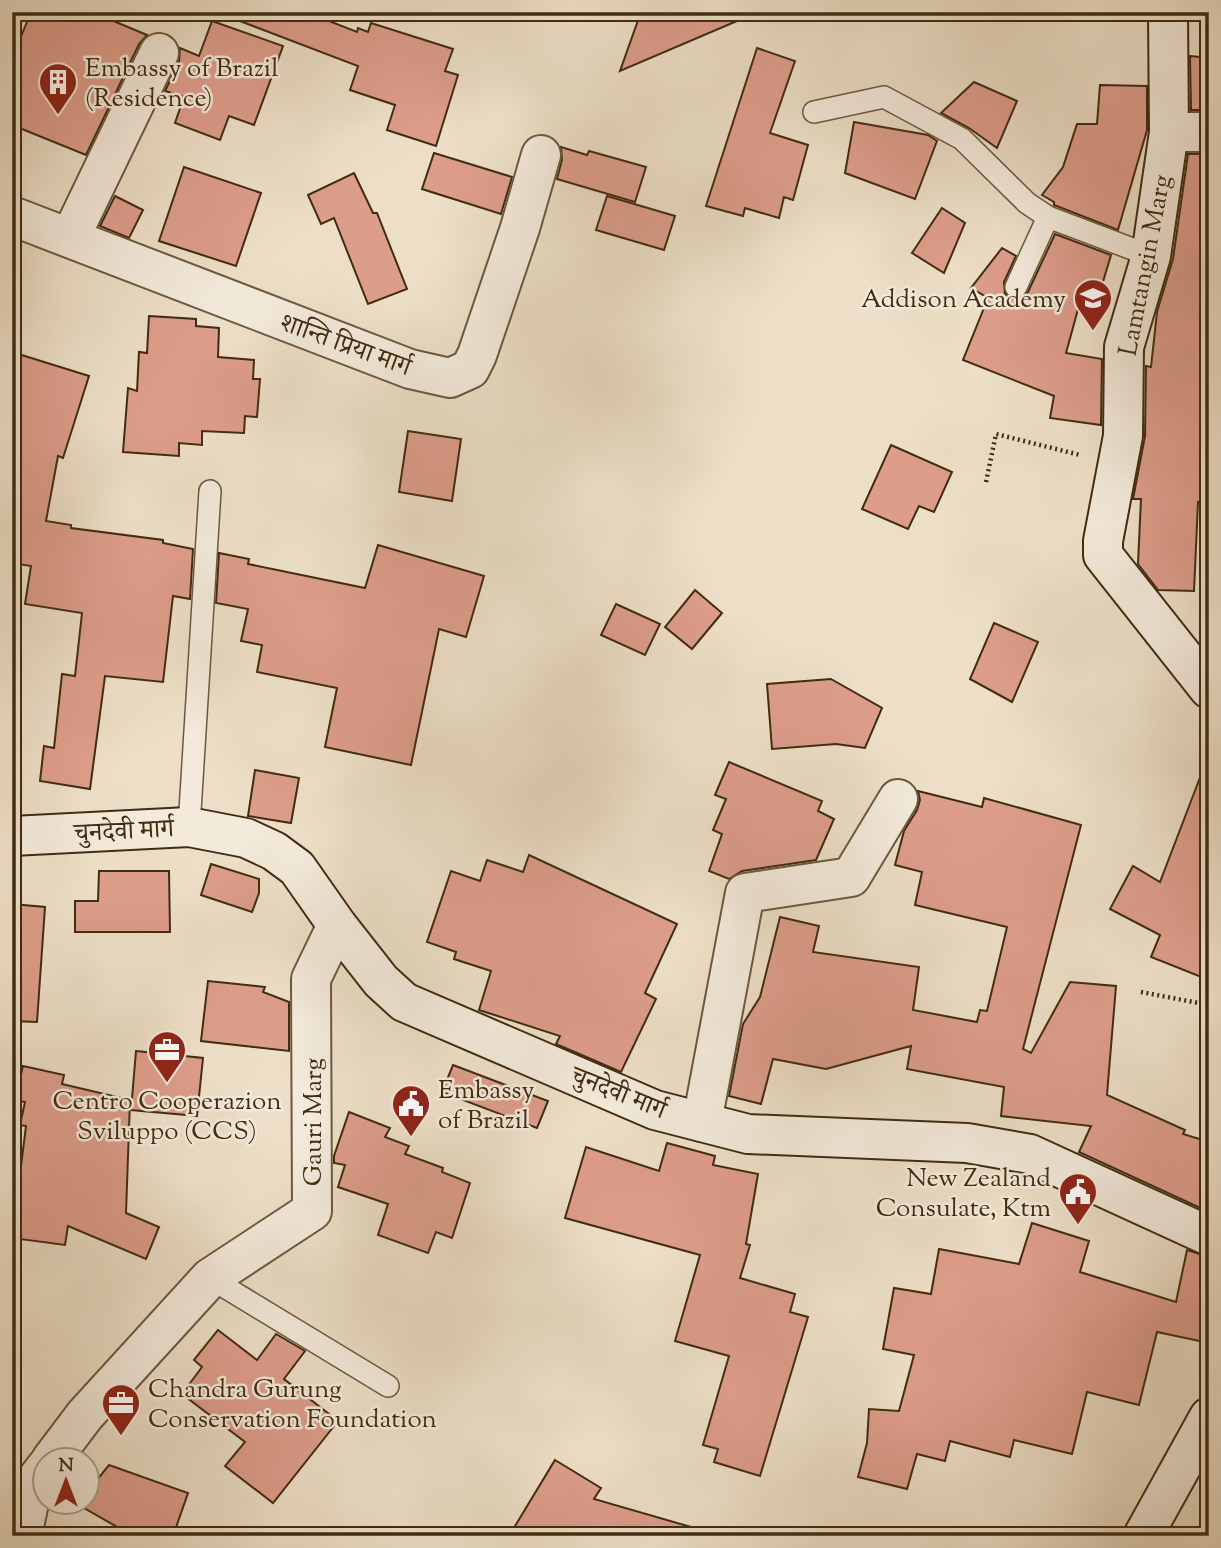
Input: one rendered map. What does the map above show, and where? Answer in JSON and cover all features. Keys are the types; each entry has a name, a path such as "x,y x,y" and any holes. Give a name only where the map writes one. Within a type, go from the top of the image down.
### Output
{"street":[{"name":"Lamtangin Marg","path":"1168,12 1169,132 1151,256 1124,347 1123,436 1102,541 1103,555 1209,689"},
{"path":"71,238 159,53"},
{"path":"1169,132 1209,132"},
{"name":"शान्ति प्रिया मार्ग","path":"12,216 410,369 450,378 470,369 477,355 520,228 541,155"},
{"path":"702,1122 745,893 850,877 898,799"},
{"name":"चुनदेवी मार्ग","path":"12,836 189,827 246,838 274,851 297,868 381,981 404,1003 655,1110 748,1134 967,1143 1030,1154 1209,1236"},
{"name":"Gauri Marg","path":"62,1446 85,1415 210,1278 312,1211 311,979 337,925"},
{"path":"1143,1536 1209,1417"},
{"path":"22,1536 32,1488"}],"lane":[{"path":"814,112 884,97 962,139 1027,202 1048,217 1151,256"},
{"path":"1016,287 1048,217"},
{"path":"189,827 210,491"},
{"path":"210,1278 388,1386"}],"path":[{"path":"986,482 996,434 1118,465"},
{"path":"1141,992 1209,1005"}],"building":[{"path":"31,12 92,12 147,35 139,44 86,155 12,125 12,59"},
{"path":"224,12 306,12 357,32 358,28 368,32 371,23 453,49 445,71 458,75 436,146 387,130 395,105 350,90 358,66 224,15"},
{"path":"641,12 758,12 620,71"},
{"path":"212,21 283,46 254,125 229,116 220,140 175,123 184,97 165,91 179,62 180,48 199,56"},
{"path":"757,48 795,61 770,133 808,145 793,200 784,197 779,218 745,208 743,216 706,206"},
{"path":"1190,56 1209,58 1209,110 1191,110"},
{"path":"974,82 1017,101 997,148 969,128 941,113"},
{"path":"1100,85 1147,86 1147,130 1118,230 1054,205 1054,202 1042,195 1063,167 1077,124 1097,124"},
{"path":"854,122 928,135 937,141 915,199 845,173"},
{"path":"561,147 587,155 589,151 646,167 635,202 557,179 562,160"},
{"path":"434,153 512,177 501,214 422,189"},
{"path":"1188,154 1209,154 1209,503 1198,502 1194,591 1158,590 1138,564 1141,499 1133,499 1145,436 1146,366 1151,367 1157,312 1173,259"},
{"path":"184,167 261,193 236,266 159,241"},
{"path":"354,173 373,213 377,213 407,289 368,304 334,218 321,224 308,195"},
{"path":"115,196 143,210 129,238 100,226"},
{"path":"607,196 675,216 664,250 596,230"},
{"path":"942,208 965,223 944,273 912,253"},
{"path":"1055,234 1111,255 1099,295 1083,291 1066,353 1102,359 1101,425 1050,418 1054,396 963,360 988,298 971,288 1002,248 1016,256 1004,282 1005,294 1011,299 1023,298"},
{"path":"149,316 196,319 196,326 219,328 218,357 254,360 253,379 260,379 257,417 245,416 244,433 202,431 202,445 179,443 179,456 123,452 128,388 137,391 139,352 147,353"},
{"path":"12,352 89,376 63,458 58,456 46,521 71,525 71,528 163,540 163,543 193,549 190,599 173,596 163,682 105,676 90,789 40,781 44,746 54,748 62,674 75,676 82,613 25,604 31,566 12,563"},
{"path":"408,431 461,439 452,501 399,492"},
{"path":"891,445 952,472 934,512 919,506 908,529 862,509"},
{"path":"378,545 484,576 466,637 439,629 411,765 325,747 337,688 257,672 262,645 241,641 248,609 216,603 219,553 249,559 248,564 365,588"},
{"path":"695,590 722,613 692,649 665,627"},
{"path":"616,604 660,624 645,655 601,635"},
{"path":"994,623 1038,642 1012,702 970,679"},
{"path":"831,679 882,708 865,748 836,744 772,749 767,684"},
{"path":"729,762 822,801 818,811 834,819 816,860 742,871 729,879 709,871 722,834 713,830 726,799 715,795"},
{"path":"1206,762 1209,763 1209,980 1151,957 1160,935 1110,909 1133,866 1160,882"},
{"path":"255,770 299,778 291,823 248,816"},
{"path":"918,791 982,807 984,798 1081,825 1023,1049 1031,1053 1070,982 1116,986 1107,1095 1185,1130 1183,1134 1209,1142 1209,1212 1079,1152 1091,1126 1001,1116 1004,1087 907,1069 911,1046 826,1069 773,1059 761,1104 729,1096 743,1024 760,997 780,917 819,926 813,952 919,967 913,1010 977,1022 980,1010 987,1011 1007,927 915,905 922,872 895,865 904,831 917,810 920,800"},
{"path":"529,855 677,924 645,993 656,999 621,1072 556,1044 560,1036 479,1010 491,971 454,959 456,952 427,942 451,871 480,881 487,860 523,872"},
{"path":"211,864 259,879 259,893 252,912 201,895"},
{"path":"99,871 169,871 170,932 75,932 75,901 98,901"},
{"path":"12,904 45,907 37,1022 12,1021"},
{"path":"208,981 265,987 263,992 289,1002 289,1051 201,1041"},
{"name":"Centro Cooperazion Sviluppo (CCS)","path":"136,1051 203,1058 197,1116 131,1110"},
{"path":"453,1065 548,1101 537,1128 442,1092"},
{"path":"23,1066 64,1075 62,1084 130,1100 126,1213 159,1227 146,1259 68,1226 65,1245 12,1238 26,1126 20,1125 25,1102 15,1100"},
{"path":"349,1112 390,1128 385,1137 409,1146 405,1154 443,1168 442,1172 470,1183 452,1238 436,1232 428,1253 378,1235 388,1204 338,1187 345,1165 334,1163 334,1156"},
{"path":"667,1143 715,1156 713,1165 758,1174 746,1244 750,1245 740,1278 795,1294 790,1312 808,1317 760,1476 714,1462 718,1449 703,1445 729,1356 675,1341 700,1255 565,1218 586,1147 659,1171"},
{"path":"1032,1223 1089,1241 1080,1272 1176,1302 1187,1250 1209,1257 1209,1343 1157,1332 1139,1405 1087,1392 1072,1454 1014,1440 1010,1457 950,1441 945,1461 917,1454 907,1489 858,1477 867,1443 869,1409 899,1411 914,1355 883,1349 894,1288 931,1294 939,1249 1019,1264"},
{"path":"218,1330 257,1360 276,1334 305,1351 284,1379 338,1421 273,1503 225,1466 245,1442 182,1394 202,1367 194,1360"},
{"path":"555,1460 601,1488 594,1499 691,1527 689,1536 509,1536"},
{"path":"109,1465 188,1493 173,1536 133,1536 98,1516 102,1516 102,1474"}],"place":[{"name":"Embassy of Brazil (Residence)","path":"58,116"},
{"name":"Addison Academy","path":"1093,332"},
{"name":"Centro Cooperazion Sviluppo (CCS)","path":"167,1084"},
{"name":"Embassy of Brazil","path":"411,1138"},
{"name":"New Zealand Consulate, Ktm","path":"1078,1226"},
{"name":"Chandra Gurung Conservation Foundation","path":"121,1437"}]}
